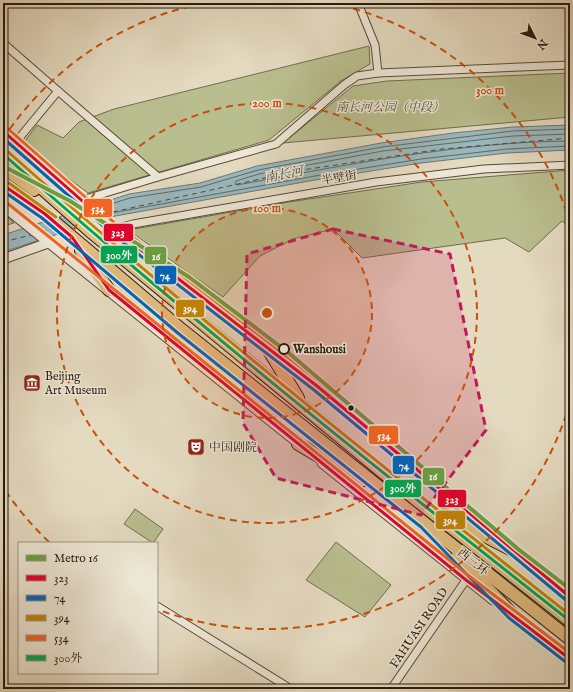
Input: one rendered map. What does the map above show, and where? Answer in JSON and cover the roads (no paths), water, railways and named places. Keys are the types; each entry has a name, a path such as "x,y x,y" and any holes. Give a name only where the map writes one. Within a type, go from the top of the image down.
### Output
{"highway":[{"name":"西三环","path":"3,154 90,231 419,502 570,621"},
{"path":"3,167 66,210"},
{"path":"3,176 45,214"},
{"name":"西三环","path":"3,185 45,214 182,330 570,639"},
{"path":"72,237 109,290"},
{"path":"265,344 304,407"},
{"path":"298,444 398,502"},
{"path":"419,502 514,551"},
{"path":"424,523 513,615"}],"street":[{"path":"358,3 374,45 378,73"},
{"path":"3,42 158,177"},
{"path":"79,201 276,144 344,85 357,76 378,73 570,65"},
{"path":"16,142 58,90"},
{"path":"3,131 79,201 188,288 265,344 570,597"},
{"name":"半壁街","path":"111,227 376,182 484,169 570,165"},
{"path":"3,206 109,290 466,580 570,660"},
{"path":"3,259 48,243"},
{"name":"FAHUASI ROAD","path":"391,689 466,580"},
{"path":"158,607 291,689"}],"water":[{"name":"南长河","path":"570,125 570,150 507,153 421,163 315,180 110,217 3,252 3,235 129,194 200,183 257,166 381,143 453,133 513,127"}],"metro line":[{"name":"16","path":"3,166 70,201 189,277 290,354 518,549 570,589"}],"place":[{"name":"Wanshousi","path":"284,349"},
{"name":"Beijing Art Museum","path":"32,383"},
{"name":"中国剧院","path":"196,447"}],"park label":[{"name":"南长河公园（中段）","path":"390,107"}]}
